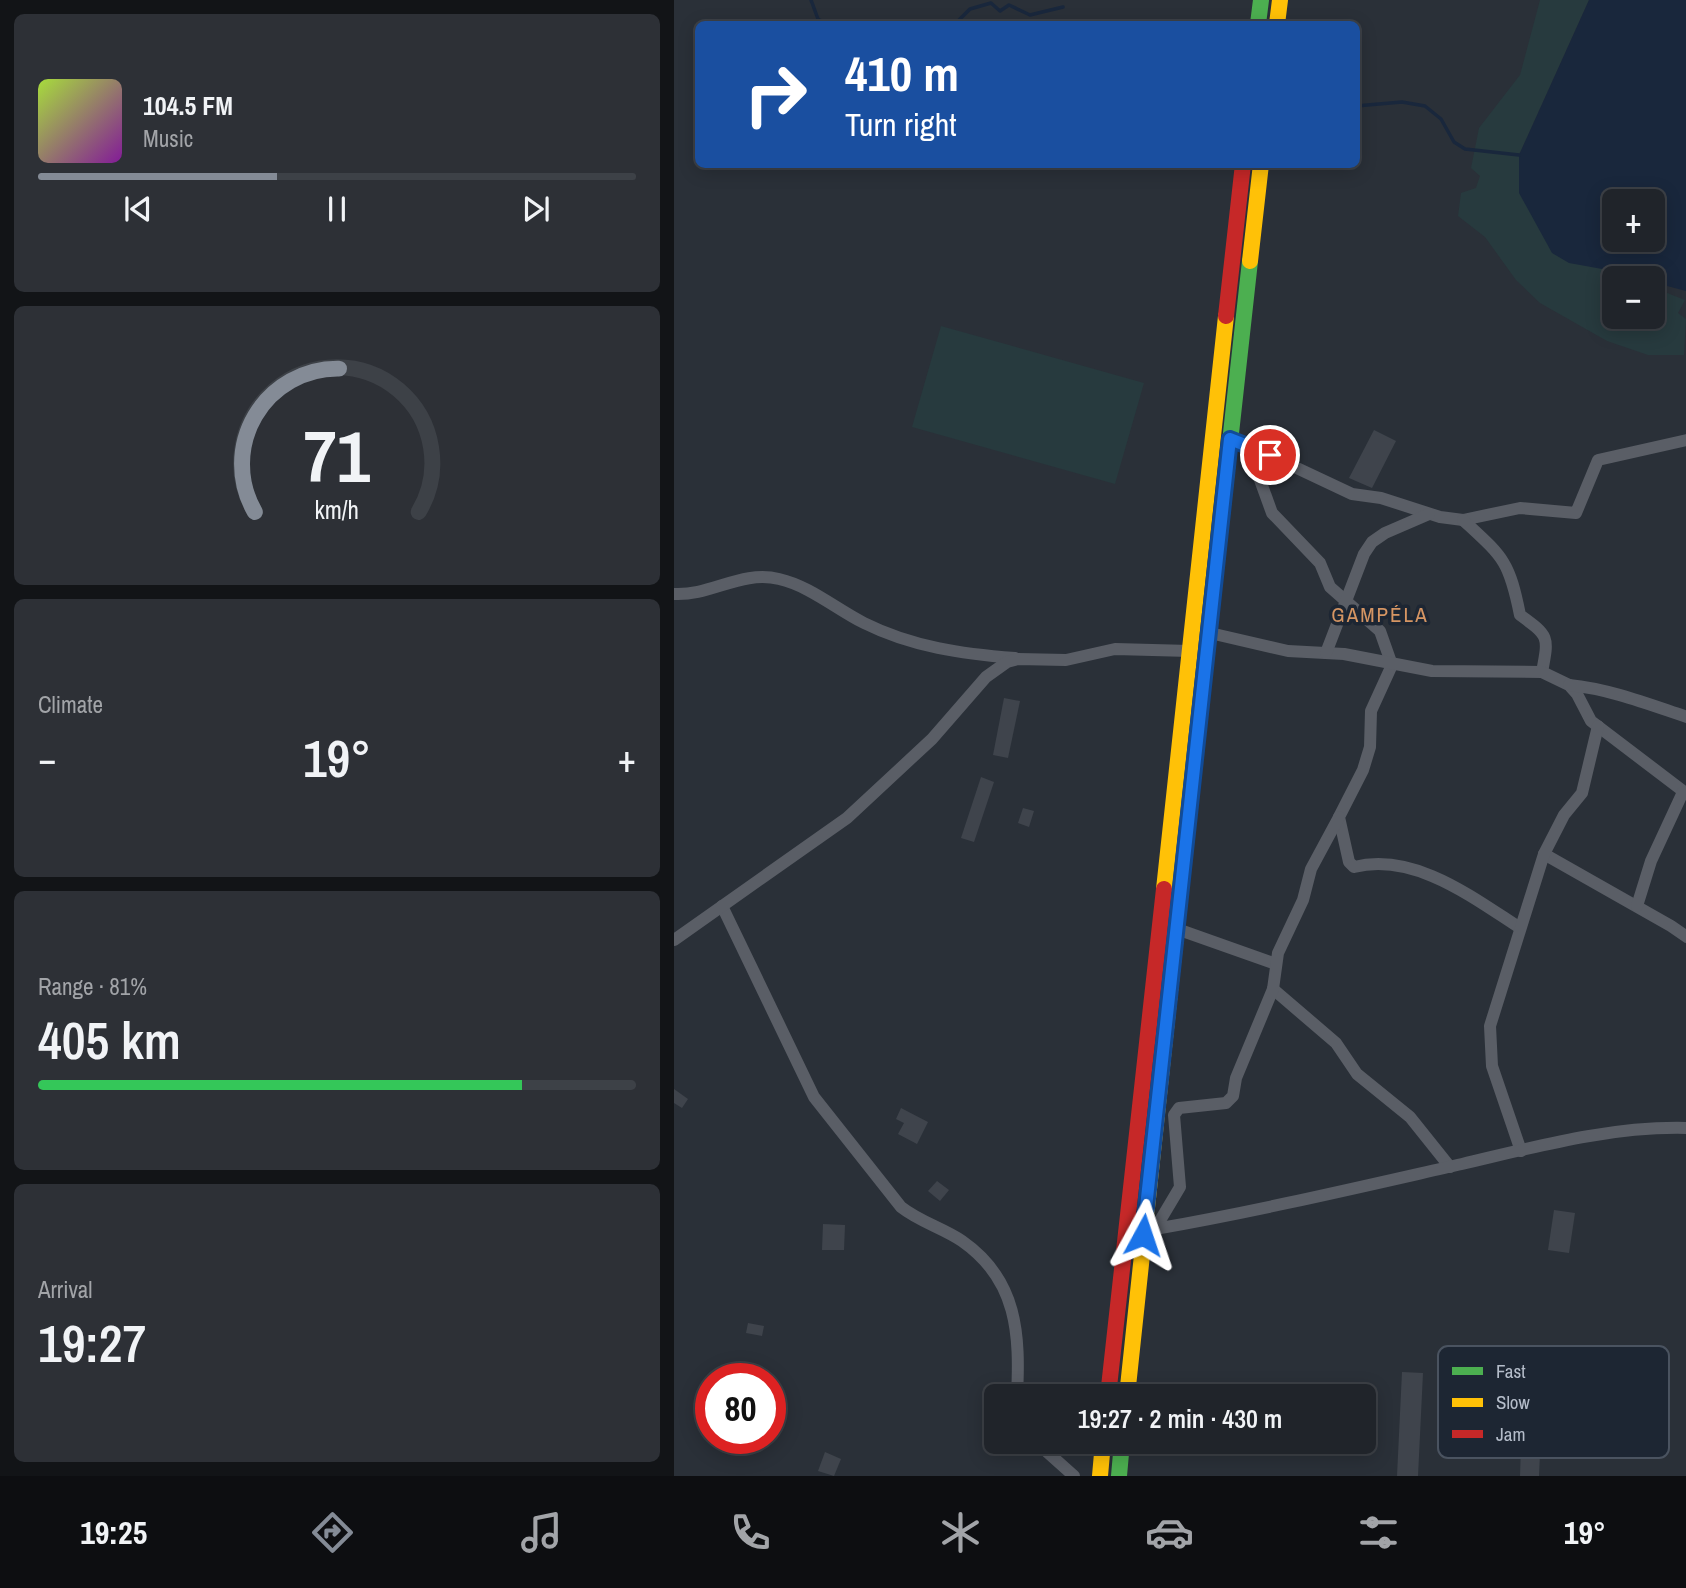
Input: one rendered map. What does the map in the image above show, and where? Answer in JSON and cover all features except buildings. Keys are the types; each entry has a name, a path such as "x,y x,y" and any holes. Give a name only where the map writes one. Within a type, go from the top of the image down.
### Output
{"highway":[{"path":"1258,21 1261,0"},
{"path":"1277,21 1280,0"},
{"path":"1109,1384 1243,168"},
{"path":"1129,1384 1149,1232 1177,929 1261,168"},
{"path":"1100,1476 1102,1454"},
{"path":"1119,1476 1121,1454"}],"street":[{"path":"1230,439 1247,444 1352,494 1382,498 1429,513 1463,520 1506,508 1576,513 1598,460 1686,440"},
{"path":"1149,1232 1180,1187 1174,1115 1179,1108 1226,1103 1233,1096 1236,1078 1273,989 1278,953 1303,900 1311,869 1363,770 1370,747 1371,711 1392,664 1380,631 1330,587 1320,563 1272,513 1247,444"},
{"path":"1326,653 1364,554 1372,542 1429,513"},
{"path":"1463,520 1499,553 1512,575 1520,615 1544,633 1548,641 1542,671"},
{"path":"674,594 711,588 748,576 777,578 794,583 865,623 909,641 955,653 1066,660 1115,649 1190,651"},
{"path":"1210,633 1288,651 1326,653 1432,671 1542,671 1569,685 1597,688 1615,696 1650,703 1686,718"},
{"path":"674,940 827,834 932,739 986,677 1007,662 1018,659"},
{"path":"1569,685 1597,726 1685,793 1651,861 1636,906"},
{"path":"1521,1151 1489,1048 1490,1026 1544,854 1564,815 1582,793 1597,726"},
{"path":"1339,817 1349,862 1354,867 1386,863 1415,870 1459,888 1520,928"},
{"path":"1544,854 1686,937"},
{"path":"722,906 814,1097 901,1207 915,1218 960,1240 984,1258 1006,1291 1019,1334 1018,1384"},
{"path":"1177,929 1276,964"},
{"path":"1273,989 1336,1043 1356,1074 1410,1117 1450,1167"},
{"path":"1149,1232 1601,1134 1681,1128 1686,1116"},
{"path":"1049,1454 1074,1476"}],"green space":[{"path":"1540,0 1589,0 1519,155 1602,242 1602,252 1611,252 1625,266 1602,266 1602,329 1665,329 1665,292 1685,300 1678,313 1686,319 1684,355 1648,355 1607,341 1540,303 1516,280 1485,237 1458,216 1461,193 1476,188 1480,176 1471,168 1479,128 1520,75"},
{"path":"941,326 1144,383 1115,484 912,427"}],"water":[{"path":"1589,0 1686,0 1686,291 1665,285 1665,266 1602,266 1602,269 1569,263 1552,253 1519,193 1519,155"}],"waterway":[{"path":"811,0 818,19 822,21"},
{"path":"958,21 970,9 991,3 1000,11 1009,5 1030,15 1063,7"},
{"path":"1360,106 1402,102 1425,106 1441,119 1454,142 1465,149 1519,155"}],"traffic: fast":[{"path":"1258,21 1261,0"},
{"path":"1186,841 1250,261"},
{"path":"1119,1476 1121,1454"}],"traffic: slow":[{"path":"1277,21 1280,0"},
{"path":"1250,261 1261,168"},
{"path":"1164,889 1226,316"},
{"path":"1128,1384 1186,841"},
{"path":"1100,1476 1102,1454"}],"traffic: jam":[{"path":"1226,316 1243,168"},
{"path":"1109,1384 1164,889"}],"district":[{"name":"GAMPÉLA","path":"1380,615"}],"route":[{"path":"1143,1235 1230,439 1270,455"}]}
